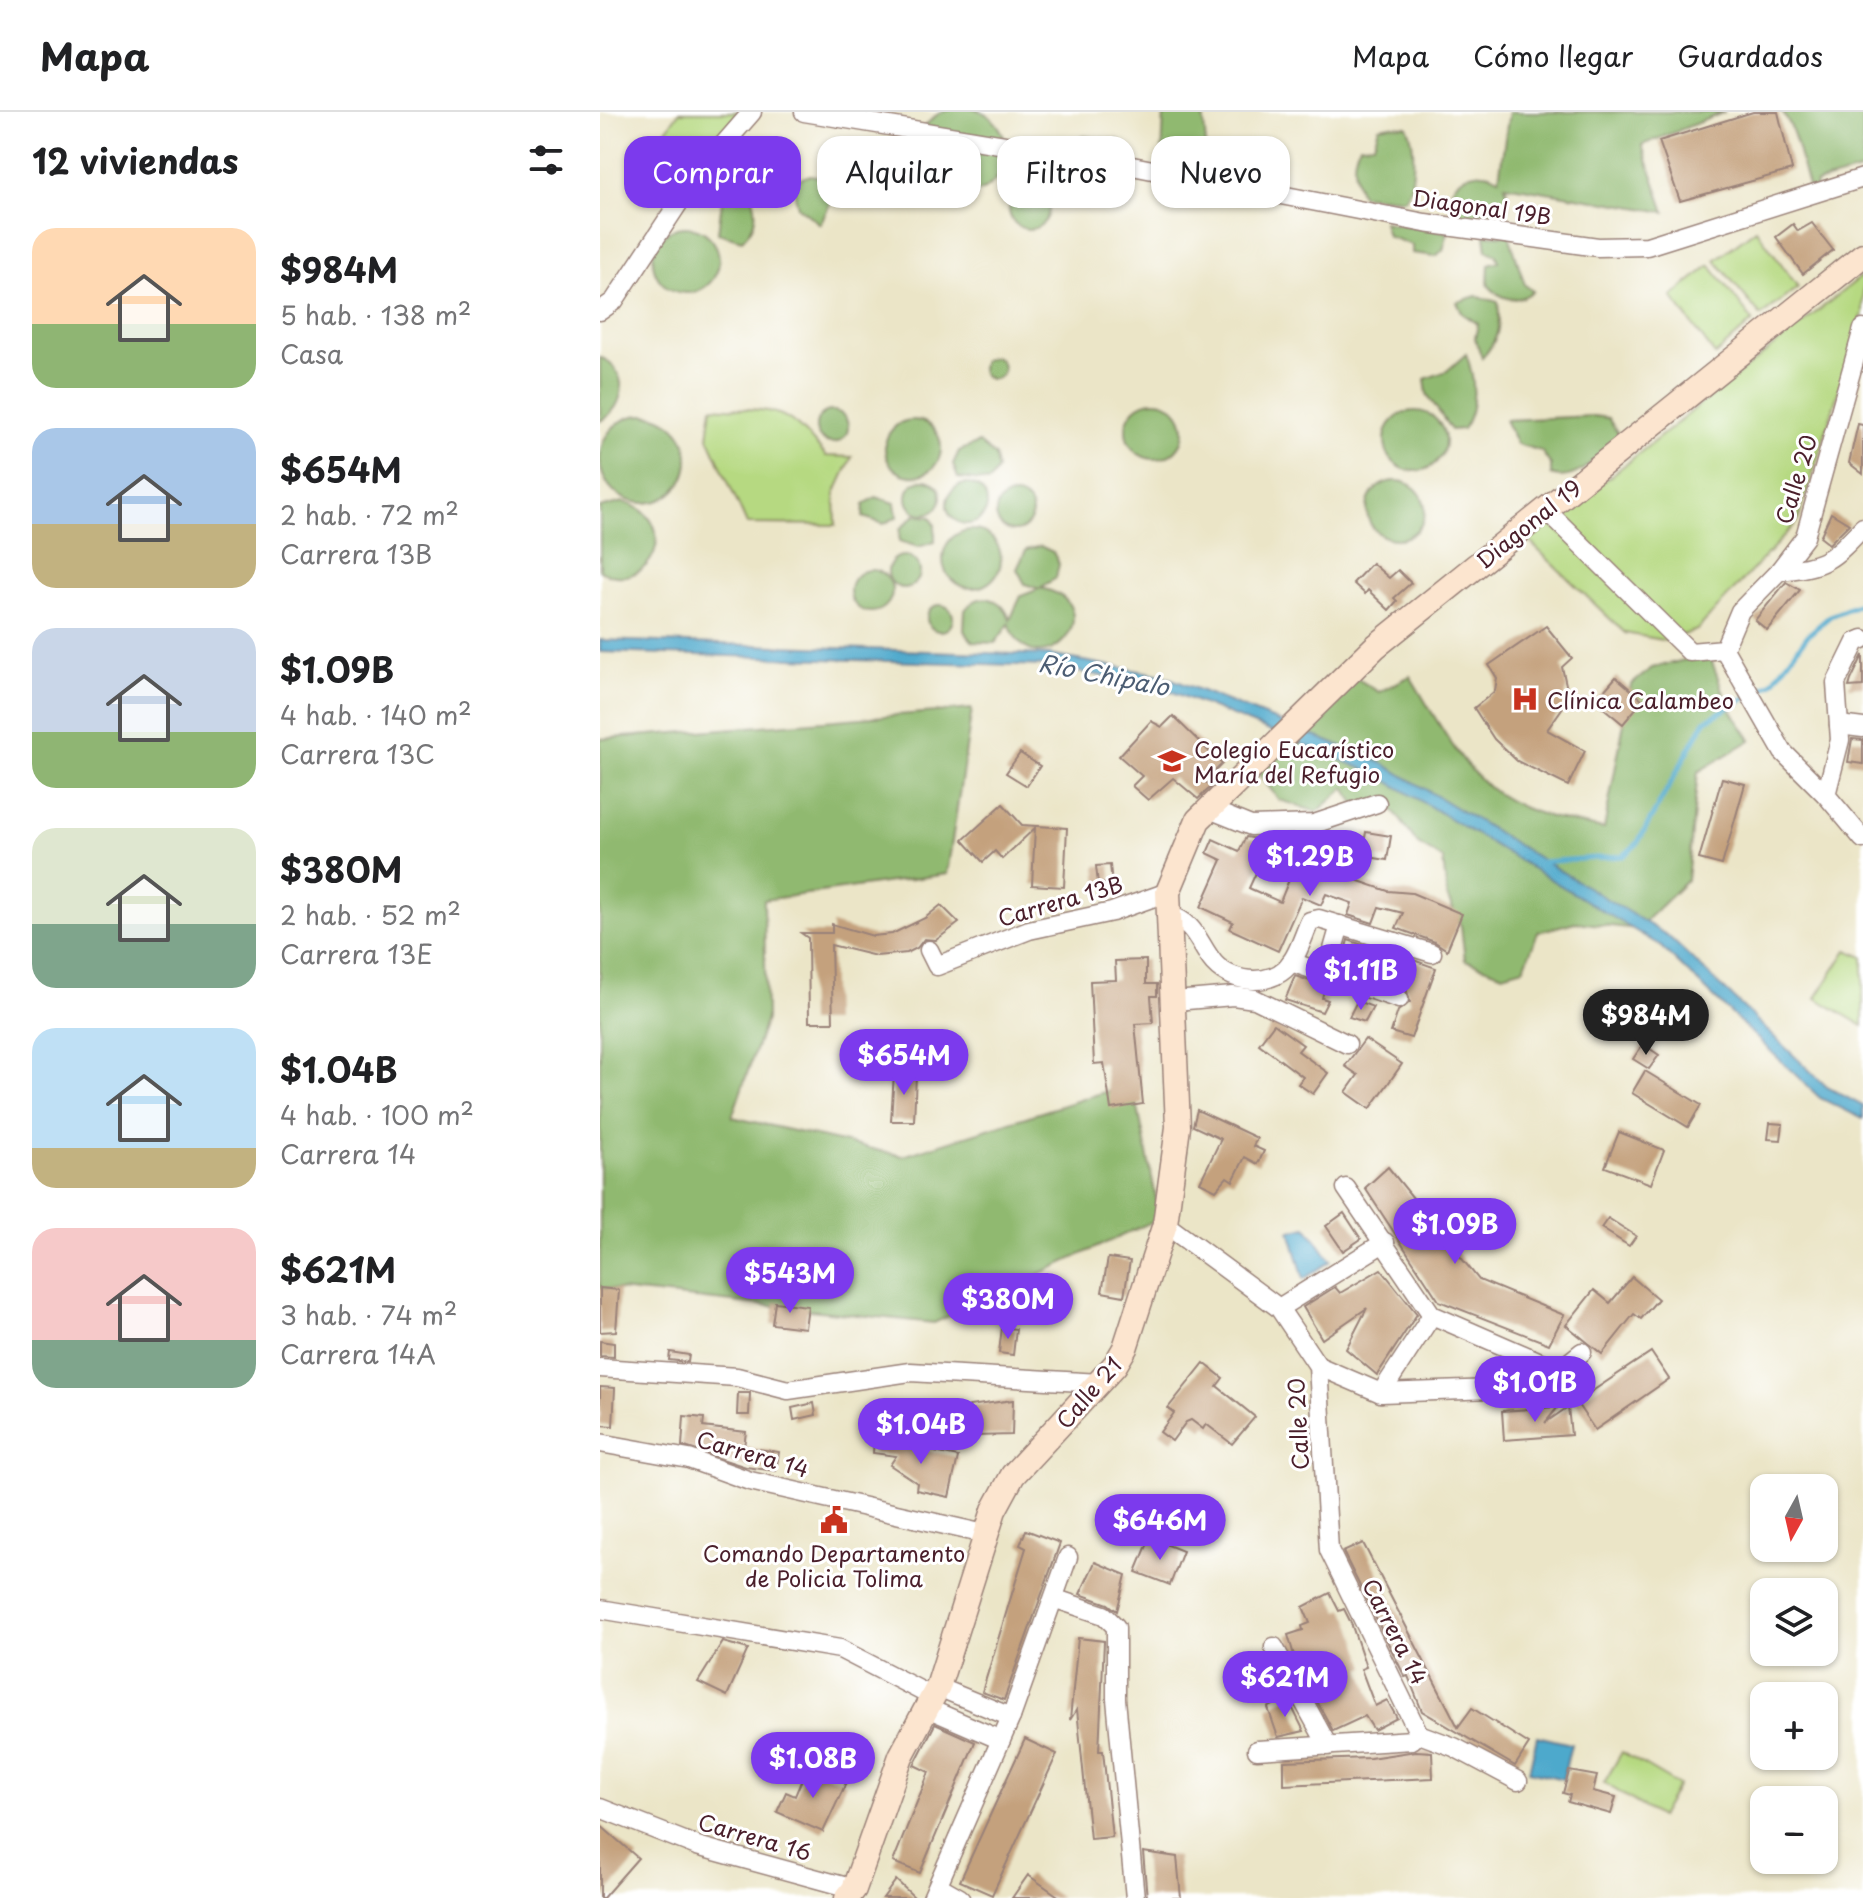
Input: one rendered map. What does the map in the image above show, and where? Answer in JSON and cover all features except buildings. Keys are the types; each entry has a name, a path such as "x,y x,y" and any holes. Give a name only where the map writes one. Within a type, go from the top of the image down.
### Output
{"street":[{"path":"600,311 614,301 704,167 752,112"},
{"name":"Diagonal 19B","path":"804,112 1127,165 1425,223 1598,247 1647,246 1863,178"},
{"name":"Diagonal 19","path":"1209,809 1362,658 1863,255"},
{"name":"Calle 20","path":"1715,651 1740,611 1779,571 1805,537 1863,329"},
{"path":"1545,509 1690,652 1715,651 1783,752 1826,795 1863,839"},
{"path":"1779,571 1816,568 1840,551 1863,527"},
{"path":"1826,795 1840,740 1836,683 1859,641"},
{"path":"1839,725 1863,728"},
{"path":"1209,809 1251,826 1314,824 1377,803"},
{"name":"Calle 21","path":"851,1893 901,1756 933,1698 985,1534 1013,1475 1100,1383 1125,1348 1165,1224 1178,1127 1175,1001 1168,904 1198,820 1209,809"},
{"path":"1168,904 1195,930 1222,969 1243,979 1269,978 1291,962 1310,921 1319,919 1432,953"},
{"name":"Carrera 13B","path":"929,950 937,966 1029,930 1112,912 1168,904"},
{"path":"1326,974 1340,925"},
{"path":"1291,962 1392,996 1396,942"},
{"path":"1175,1001 1233,996 1255,999 1347,1044"},
{"path":"1346,1188 1432,1315 1554,1368 1566,1365 1582,1352"},
{"name":"Calle 20","path":"1165,1224 1279,1308 1318,1366 1329,1550"},
{"path":"1279,1308 1385,1242"},
{"path":"1381,1393 1432,1315"},
{"path":"1318,1366 1381,1393 1551,1387"},
{"path":"600,1368 737,1377 788,1390 910,1372 1100,1383"},
{"name":"Carrera 14","path":"600,1443 689,1459 750,1481 985,1534"},
{"name":"Carrera 14","path":"1329,1550 1419,1734"},
{"path":"960,1898 935,1892 1011,1717 1056,1599 1068,1557"},
{"path":"1056,1599 1104,1615 1116,1627 1116,1699 1135,1898"},
{"path":"600,1609 840,1649 933,1698 1001,1740"},
{"path":"1274,1647 1328,1746"},
{"path":"933,1698 1011,1717"},
{"path":"1257,1750 1412,1740 1419,1734 1454,1747 1518,1781"},
{"name":"Carrera 16","path":"600,1808 697,1846 851,1893"}],"green space":[{"path":"962,107 986,115 1002,134 997,136 997,176 981,190 981,136 921,136 938,115"},
{"path":"679,112 741,112 719,136 662,136"},
{"path":"1164,112 1203,112 1205,136 1163,136"},
{"path":"1509,112 1725,112 1642,145 1665,212 1505,185 1507,208 1494,227 1458,223 1450,200 1452,190 1466,176 1476,173 1499,178"},
{"path":"1782,112 1863,112 1863,170 1816,183 1813,201 1796,141"},
{"path":"1407,126 1410,133 1413,163 1408,192 1404,199 1361,195 1354,170 1357,151 1360,145 1374,144 1379,127"},
{"path":"817,176 817,208 828,208 820,224 799,208 801,178"},
{"path":"721,208 755,208 751,229 742,240 718,233"},
{"path":"1009,208 1049,208 1043,223 1029,229 1015,223 1009,209"},
{"path":"1383,222 1448,232 1443,250 1436,256 1412,253 1412,245 1387,236"},
{"path":"680,227 692,227 704,232 714,242 719,260 717,273 704,288 692,293 680,293 668,288 658,278 653,266 653,254 658,242 668,232"},
{"path":"1756,229 1798,287 1761,316 1715,260"},
{"path":"1485,235 1509,235 1525,285 1533,291 1516,299 1498,294 1488,285 1489,264 1499,261 1496,254 1487,250"},
{"path":"1710,265 1753,321 1715,355 1672,297"},
{"path":"1863,275 1863,313 1798,521 1697,630 1667,641 1625,633 1529,541"},
{"path":"1476,296 1498,302 1497,333 1482,358 1475,338 1478,324 1462,313 1457,302"},
{"path":"1466,354 1473,383 1473,402 1463,429 1451,430 1427,394 1425,379 1447,371"},
{"path":"600,357 616,371 621,389 616,407 600,421"},
{"path":"992,357 1000,360 1003,368 1000,376 992,379 984,376 981,368 984,360"},
{"path":"1155,401 1175,410 1184,430 1175,450 1155,459 1135,450 1126,430 1135,410"},
{"path":"712,407 777,414 799,427 826,456 852,457 835,494 836,525 747,524 708,437"},
{"path":"832,411 843,416 848,427 843,438 832,443 821,438 816,427 821,416"},
{"path":"1415,411 1427,413 1436,420 1443,429 1443,453 1436,462 1427,469 1415,471 1403,469 1394,462 1387,453 1385,441 1387,429 1394,420 1403,413"},
{"path":"644,415 661,419 675,428 684,442 688,459 684,476 675,490 661,499 644,503 627,499 613,490 604,476 600,459 604,442 613,428 627,419"},
{"path":"1608,418 1619,435 1580,471 1561,477 1551,475 1551,465 1541,451 1517,444 1505,420"},
{"path":"913,420 933,428 941,448 933,468 913,476 893,468 885,448 893,428"},
{"path":"979,443 995,456 997,470 989,482 958,478 953,464 959,451"},
{"path":"924,480 936,485 941,497 936,509 924,514 912,509 907,497 912,485"},
{"path":"1396,481 1417,489 1425,510 1417,531 1396,539 1375,531 1367,510 1375,489"},
{"path":"967,484 981,490 987,504 981,518 967,524 953,518 947,504 953,490"},
{"path":"1014,495 1026,501 1032,513 1026,525 1014,531 1002,525 996,513 1002,501"},
{"path":"876,497 895,503 897,517 884,524 863,517 864,504"},
{"path":"623,502 642,511 653,524 657,538 654,553 646,565 634,574 618,576 600,571 600,508"},
{"path":"915,515 931,517 935,525 935,542 918,547 899,541 900,529"},
{"path":"972,530 983,532 992,539 999,548 999,570 992,579 983,586 972,588 961,586 952,579 945,570 943,559 945,548 952,539 961,532"},
{"path":"1040,546 1053,552 1059,564 1056,578 1040,588 1062,597 1072,611 1072,626 1064,640 1052,649 1037,652 1022,644 1009,624 995,643 973,642 964,631 965,610 978,600 991,599 1002,607 1010,620 1021,596 1039,589 1025,584 1017,569 1026,550"},
{"path":"904,556 915,561 920,572 915,583 904,588 893,583 888,572 893,561"},
{"path":"871,570 886,576 892,591 886,606 871,612 856,606 850,591 856,576"},
{"path":"940,605 949,609 953,618 949,627 940,631 931,627 927,618 931,609"},
{"path":"1709,654 1729,707 1751,740 1698,772 1687,880 1637,929 1575,922 1538,932 1524,968 1503,974 1465,960 1461,926 1447,897 1443,859 1418,844 1388,803 1362,814 1345,788 1317,812 1279,800 1254,768 1356,678 1379,692 1410,676 1449,740 1483,782 1504,798 1530,810 1604,829 1631,685 1652,668"},
{"path":"972,709 947,874 764,900 766,1019 732,1117 903,1156 1133,1083 1160,1218 934,1323 600,1288 600,739"},
{"path":"1847,950 1863,957 1863,1026 1816,998"},
{"path":"1622,1752 1678,1785 1660,1817 1604,1783"}],"water":[{"name":"Río Chipalo","path":"600,640 1049,655 1162,675 1382,763 1668,936 1827,1087 1863,1106 1863,1119 1820,1098 1659,945 1376,774 1158,686 1046,666 600,652"},
{"path":"1307,1227 1331,1261 1304,1279 1290,1231"},
{"path":"1537,1736 1571,1744 1563,1779 1529,1771"}],"waterway":[{"path":"1541,862 1623,856 1637,844 1705,721 1772,683 1808,635 1830,616 1857,605 1863,606"}],"place":[{"name":"Clínica Calambeo","path":"1525,699"},
{"name":"Colegio Eucarístico María del Refugio","path":"1172,761"},
{"name":"Comando Departamento de Policia Tolima","path":"834,1520"}]}
